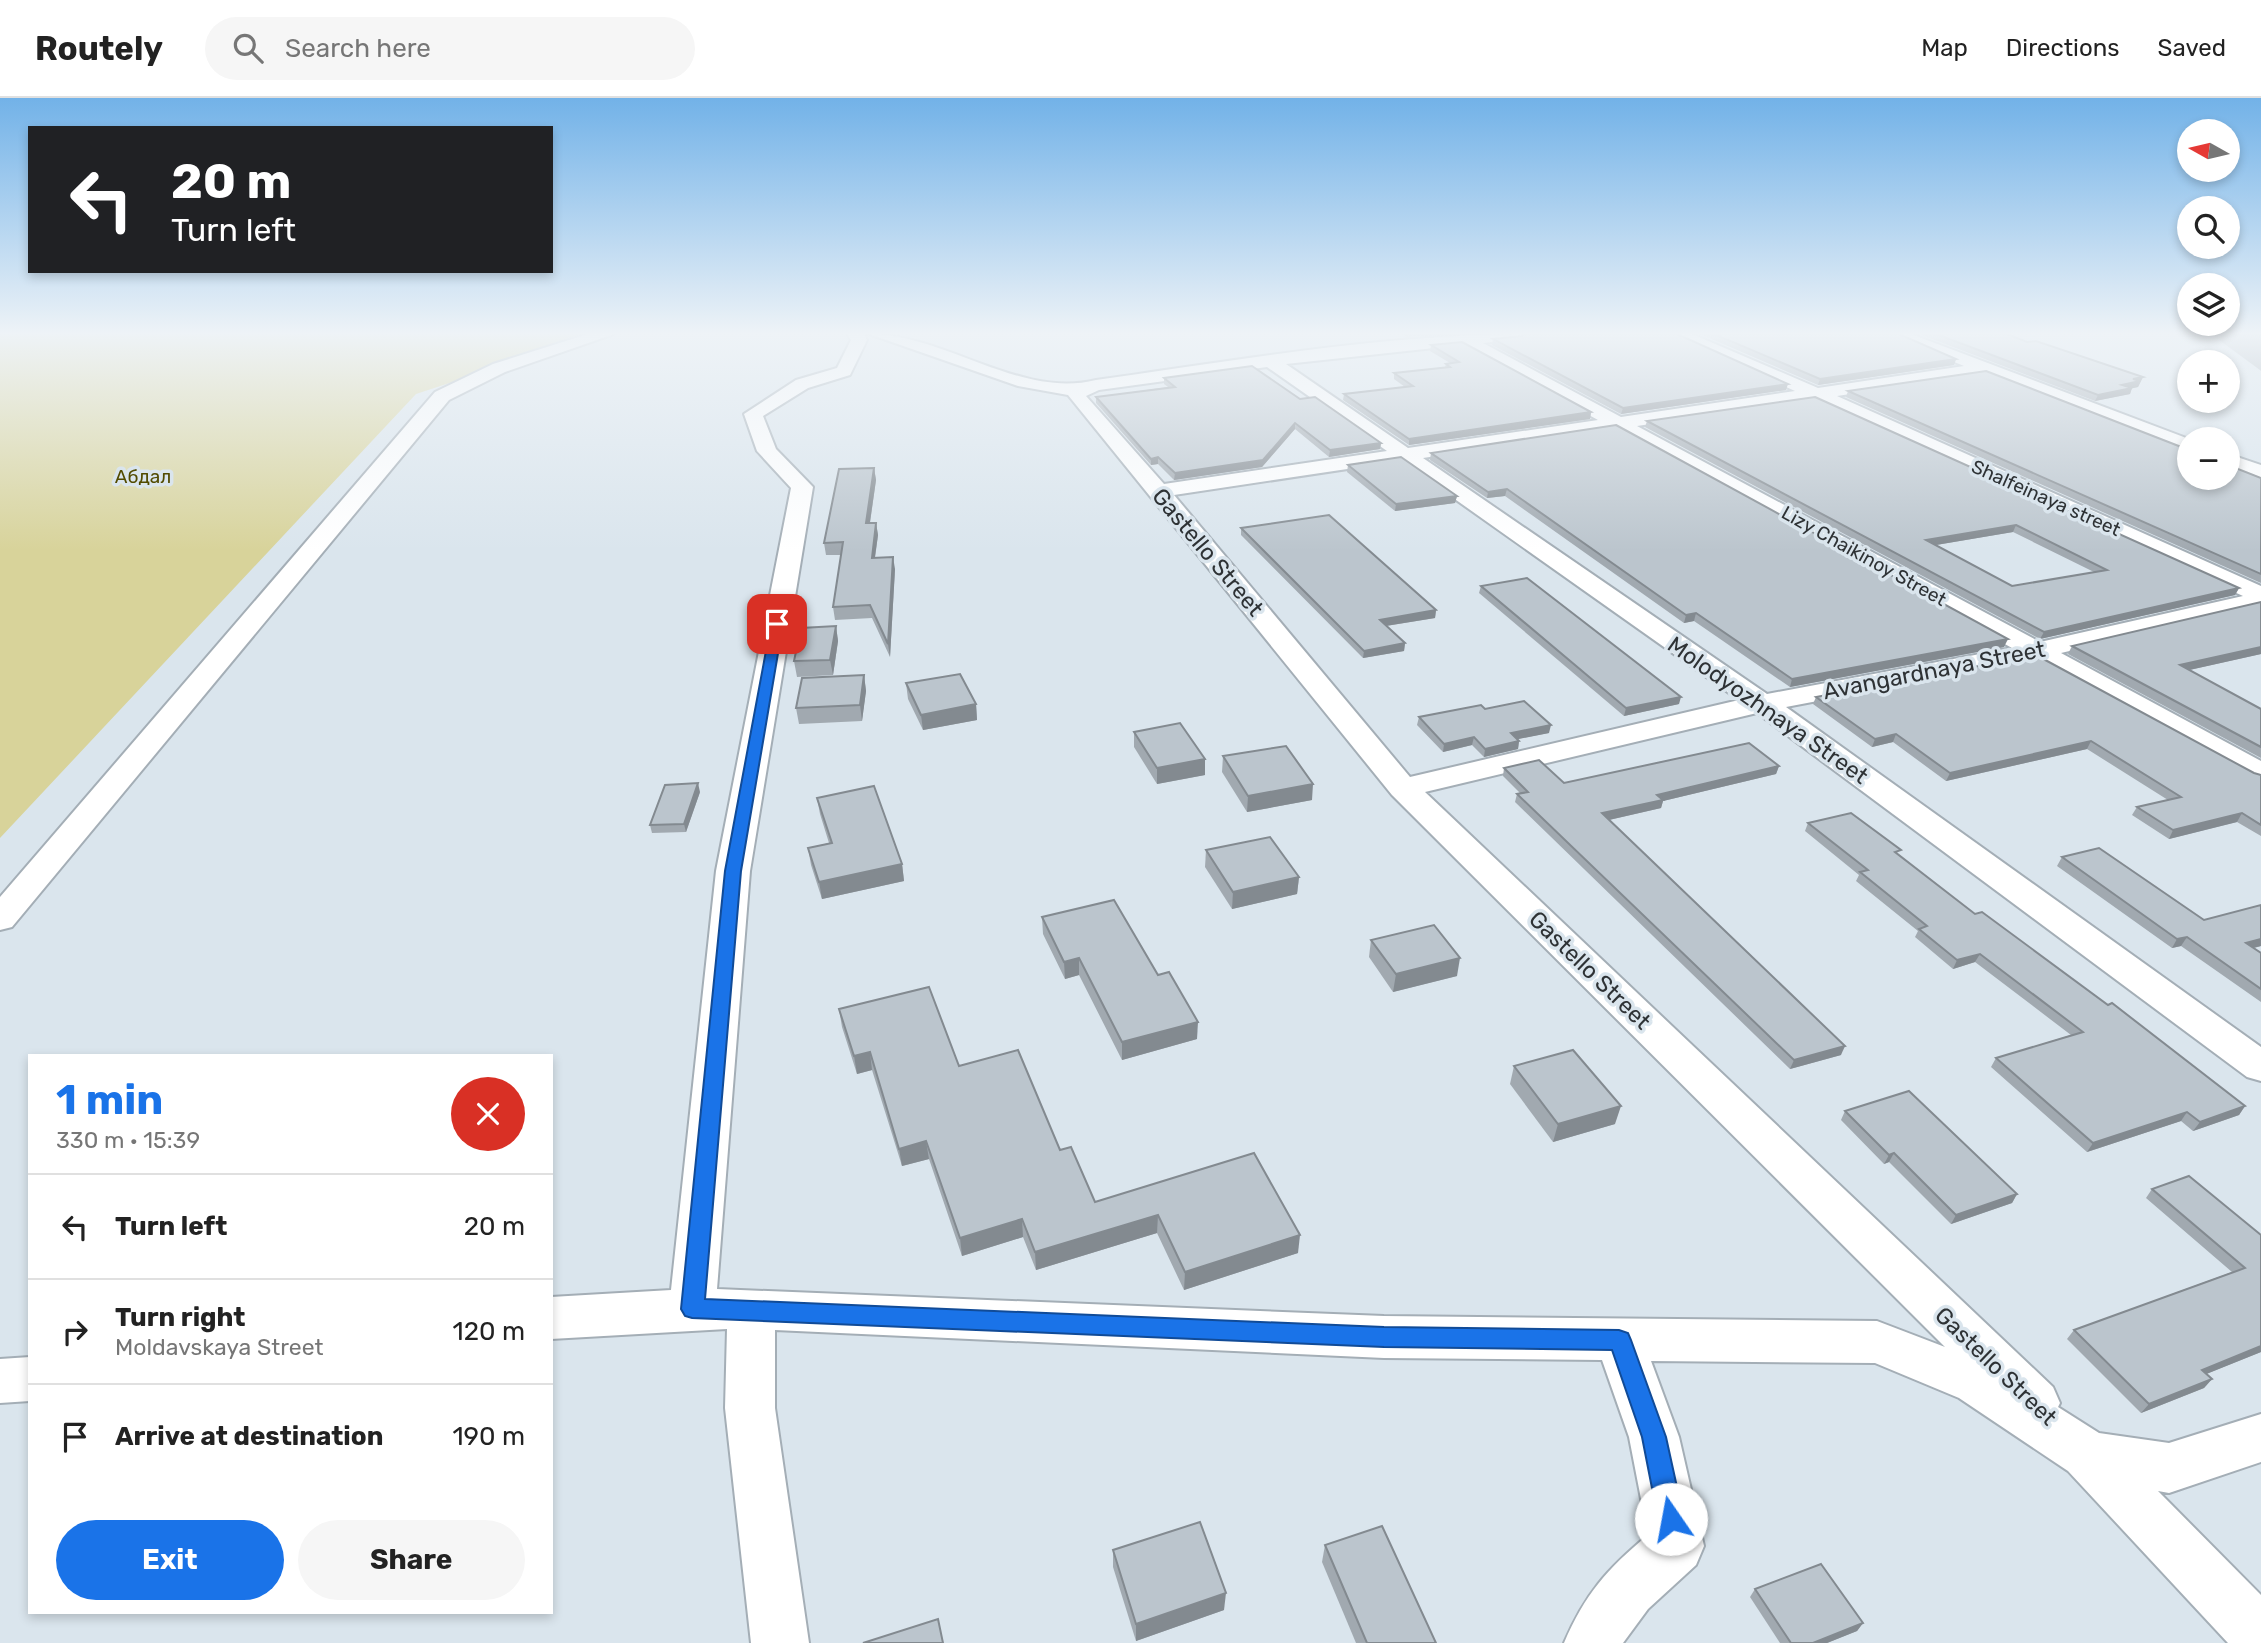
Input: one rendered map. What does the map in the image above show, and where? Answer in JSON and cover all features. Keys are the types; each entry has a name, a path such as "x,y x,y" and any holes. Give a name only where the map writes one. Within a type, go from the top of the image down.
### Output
{"street":[{"path":"0,919 433,406"},
{"path":"692,1309 733,871 802,487 767,451 753,414 766,406"},
{"name":"Gastello Street","path":"1085,406 1159,491 1403,788 2089,1456 2261,1636"},
{"name":"Molodyozhnaya Street","path":"1333,406 1762,703 2261,1067"},
{"name":"Lizy Chaikinoy Street","path":"1589,406 2261,773"},
{"path":"1159,491 1740,406"},
{"name":"Shalfeinaya street","path":"1845,406 2261,597"},
{"path":"2082,406 2177,442"},
{"path":"2240,464 2261,472"},
{"name":"Avangardnaya Street","path":"1403,788 1762,703 2037,651 2261,597"},
{"path":"553,1318 692,1309 751,1309 1384,1337 1877,1342 1976,1382 2089,1456 2169,1468 2261,1438"},
{"path":"751,1309 750,1408 780,1643"},
{"path":"1592,1643 1601,1620 1638,1580 1677,1546 1654,1437 1619,1340"},
{"path":"0,1381 28,1379"}],"green space":[{"name":"Абдал","path":"0,406 405,406 0,838"}],"building":[{"path":"1104,406 1328,406 1381,443 1330,450 1295,423 1263,460 1175,473 1158,457 1151,459"},
{"path":"1361,406 1580,406 1591,412 1409,439"},
{"path":"1751,406 1835,406 2239,588 2044,632 1647,421","holes":["2016,525 2107,570 2012,586 1926,540"]},
{"path":"1882,406 2076,406 2177,445 2177,490 2240,490 2240,470 2261,478 2261,574"},
{"path":"1616,425 2008,639 1792,679 1696,613 1686,615 1507,489 1488,492 1431,453"},
{"path":"1401,457 1457,496 1396,504 1348,465"},
{"path":"874,468 866,523 876,523 872,558 893,557 888,644 870,605 833,607 843,542 824,543 839,469"},
{"path":"1329,515 1436,610 1380,620 1405,643 1364,651 1241,528"},
{"path":"1527,578 1681,697 1626,708 1481,586"},
{"path":"2261,602 2261,647 2180,665 2261,709 2261,747 2072,646"},
{"path":"836,626 830,660 794,661 801,628"},
{"path":"2036,655 2261,775 2261,825 2242,813 2173,830 2137,807 2181,797 2091,741 1950,773 1896,734 1875,739 1816,697"},
{"path":"960,674 976,704 921,715 906,683"},
{"path":"864,675 860,705 796,708 802,678"},
{"path":"1524,701 1551,725 1511,733 1519,741 1485,749 1474,737 1444,744 1419,717 1481,705 1485,709"},
{"path":"1180,723 1205,759 1157,768 1134,732"},
{"path":"1749,743 1779,766 1657,795 1663,800 1602,813 1845,1046 1794,1060 1517,794 1528,792 1504,768 1539,760 1564,783"},
{"path":"1286,746 1313,784 1248,796 1223,756"},
{"path":"698,783 684,824 650,825 665,785"},
{"path":"874,786 902,864 819,882 808,848 832,843 817,798"},
{"path":"1851,813 1901,850 1895,852 1975,914 1982,912 2108,1005 2112,1003 2245,1106 2200,1122 2187,1112 2093,1143 1996,1058 2083,1032 1980,954 1957,960 1919,929 1927,926 1860,872 1868,870 1808,823"},
{"path":"1270,837 1299,877 1233,892 1206,850"},
{"path":"2099,848 2204,920 2261,905 2261,939 2246,943 2261,953 2261,989 2187,937 2177,939 2062,857"},
{"path":"1114,900 1158,975 1169,972 1198,1022 1122,1042 1079,958 1064,962 1042,917"},
{"path":"1434,925 1460,958 1396,974 1371,940"},
{"path":"929,987 959,1066 1018,1050 1060,1150 1071,1147 1095,1202 1254,1153 1300,1235 1185,1272 1158,1215 1035,1252 1022,1219 960,1238 926,1141 899,1149 870,1052 854,1056 839,1009"},
{"path":"1573,1050 1621,1106 1558,1124 1514,1066"},
{"path":"1909,1091 2017,1194 1956,1215 1894,1153 1889,1155 1845,1111"},
{"path":"2189,1176 2261,1235 2261,1346 2202,1370 2212,1379 2149,1404 2074,1330 2245,1268 2152,1189"},
{"path":"1200,1522 1226,1593 1136,1624 1113,1550"},
{"path":"1382,1526 1436,1643 1367,1643 1325,1545"},
{"path":"1821,1564 1863,1623 1813,1643 1791,1643 1755,1589"},
{"path":"938,1619 943,1643 863,1643"}],"route":[{"path":"777,624 733,871 692,1309 751,1309 1384,1337 1619,1340 1654,1437 1671,1519"}]}
